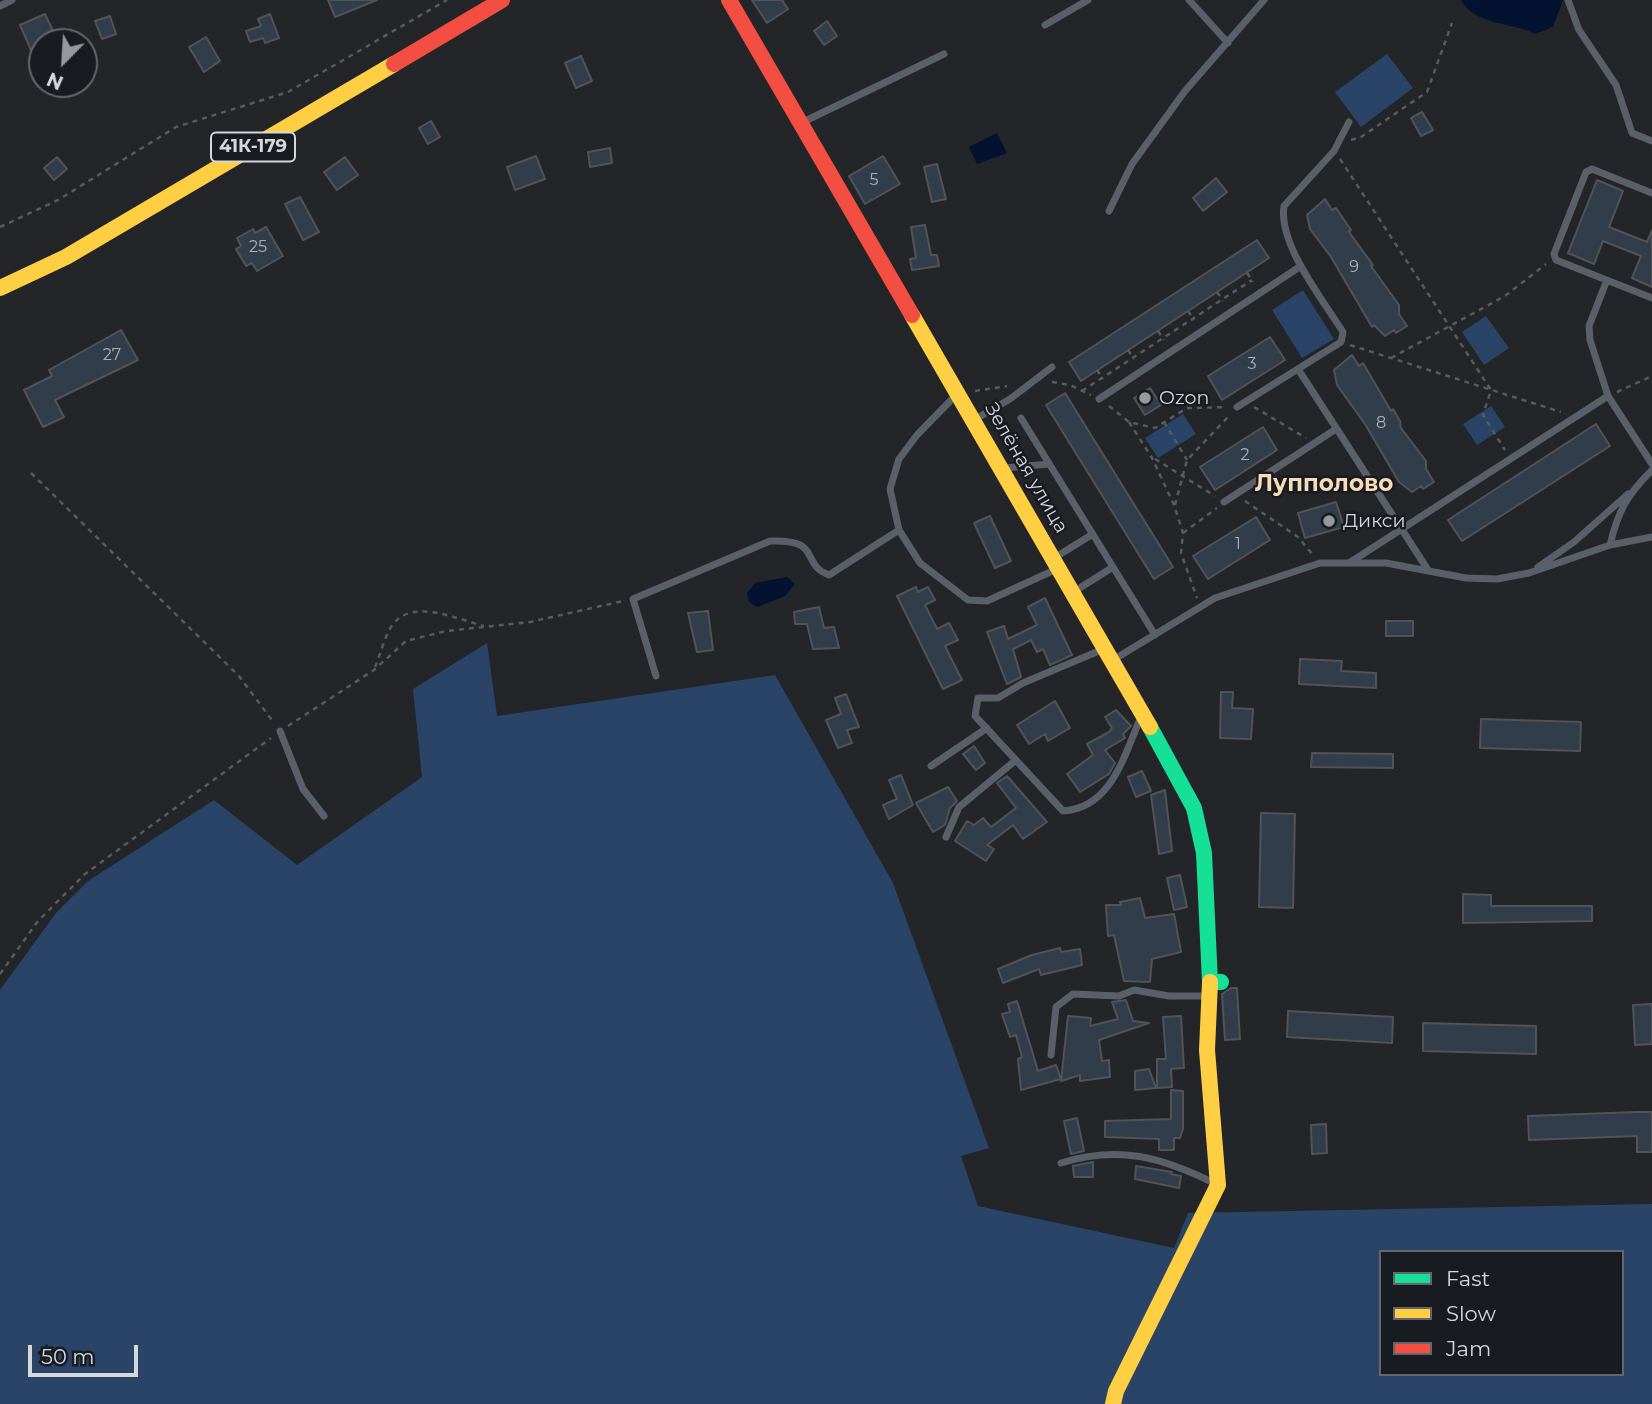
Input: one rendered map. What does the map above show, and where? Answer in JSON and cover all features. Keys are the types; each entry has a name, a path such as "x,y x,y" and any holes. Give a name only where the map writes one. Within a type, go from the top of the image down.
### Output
{"street":[{"name":"41К-179","path":"0,288 66,257 502,0"},
{"name":"Зелёная улица","path":"729,0 1110,654 1194,808 1203,853 1213,987 1207,1050 1218,1185"},
{"path":"1113,1404 1116,1391 1218,1185"}],"lane":[{"path":"0,6 12,0"},
{"path":"1045,25 1088,0"},
{"path":"1189,0 1228,43"},
{"path":"1109,211 1132,164 1185,91 1264,0"},
{"path":"1568,0 1579,30 1616,85 1632,133 1652,141"},
{"path":"801,123 944,54"},
{"path":"1237,407 1341,342 1343,332 1301,267 1287,235 1282,215 1284,206 1336,147 1349,122"},
{"path":"1652,193 1592,169 1586,172 1554,254 1556,260 1652,298"},
{"path":"1099,399 1301,267"},
{"path":"1607,281 1589,326 1590,340 1608,396 1652,464"},
{"path":"974,420 1010,399 1052,367"},
{"path":"1298,369 1428,570"},
{"path":"958,393 917,435 899,459 890,489 899,530 920,564 968,600 987,601 1057,563 1093,534"},
{"path":"1349,563 1608,396"},
{"path":"1021,418 1154,635"},
{"path":"1224,502 1336,429"},
{"path":"1002,468 1049,464"},
{"path":"1529,573 1574,542 1652,471"},
{"path":"1610,545 1615,522 1628,495"},
{"path":"656,676 633,599 770,541 794,540 805,547 822,572 829,575 899,530"},
{"path":"1143,713 1109,788 1081,810 1063,811 975,716 978,698 998,698 1023,683 1110,654 1154,635 1215,598 1320,564 1386,563 1466,578 1497,579 1529,573 1610,545 1652,537"},
{"path":"1073,592 1113,567"},
{"path":"931,766 987,729"},
{"path":"280,732 303,789 324,816"},
{"path":"946,837 959,807 1016,760"},
{"path":"1051,1055 1056,1007 1073,994 1119,996 1134,990 1169,996 1213,987"},
{"path":"1061,1163 1090,1153 1130,1153 1183,1168 1218,1185"}],"path":[{"path":"0,227 58,200 176,127 288,92 447,0"},
{"path":"1452,23 1427,92 1361,137 1336,147 1491,390"},
{"path":"1390,358 1506,296 1548,262 1556,260"},
{"path":"1082,391 1252,280"},
{"path":"1341,342 1576,416"},
{"path":"1128,350 1142,371"},
{"path":"1097,370 1111,391"},
{"path":"1608,396 1652,376"},
{"path":"1491,390 1483,415 1511,458"},
{"path":"1245,402 1314,443"},
{"path":"1174,505 1187,460 1237,407"},
{"path":"1129,422 1152,458 1174,505 1183,533 1181,553 1200,607"},
{"path":"1164,422 1187,460"},
{"path":"1152,458 1224,502 1183,533"},
{"path":"31,472 239,676 280,732"},
{"path":"1236,495 1298,537 1320,564"},
{"path":"374,670 394,622 407,613 421,611 488,627"}],"shaded area":[{"path":"1461,0 1563,0 1553,27 1535,34 1475,15"},
{"path":"1387,54 1413,88 1361,127 1335,92"},
{"path":"997,133 1007,153 977,164 969,147"},
{"path":"1303,290 1334,339 1302,358 1272,310"},
{"path":"1486,316 1509,348 1484,365 1462,332"},
{"path":"1491,406 1505,427 1477,445 1463,424"},
{"path":"1183,414 1196,434 1158,458 1145,438"},
{"path":"787,577 795,584 785,596 757,607 749,602 747,593 755,583"},
{"path":"487,643 497,716 775,675 893,883 989,1148 961,1156 978,1206 1174,1248 1188,1213 1652,1204 1652,1404 0,1404 0,990 56,913 88,881 214,800 297,865 422,777 413,689"}],"building":[{"path":"328,0 377,0 335,17"},
{"path":"752,0 782,0 788,9 767,23"},
{"path":"45,14 52,28 28,28 28,43 20,25"},
{"path":"270,14 279,38 265,43 263,38 250,42 246,31 261,26 258,19"},
{"path":"110,16 116,34 102,39 95,21"},
{"path":"827,21 837,36 824,45 814,31"},
{"path":"206,37 220,61 204,72 189,47"},
{"path":"581,56 592,81 576,88 565,63"},
{"path":"1422,112 1433,130 1421,136 1411,118"},
{"path":"431,121 440,137 428,144 419,128"},
{"path":"610,148 612,163 590,167 588,152"},
{"path":"536,156 545,179 515,190 507,167"},
{"path":"883,156 900,184 865,204 849,176"},
{"path":"57,157 67,169 54,180 44,168"},
{"path":"345,157 358,175 337,190 324,172"},
{"path":"937,164 946,199 932,202 924,167"},
{"path":"1216,178 1227,192 1203,211 1193,198"},
{"path":"1597,180 1623,191 1609,227 1647,242 1652,230 1652,287 1632,278 1641,256 1603,241 1594,264 1568,253"},
{"path":"300,197 319,232 303,240 285,204"},
{"path":"1325,199 1332,210 1336,208 1351,230 1349,232 1373,265 1371,266 1399,305 1399,314 1407,326 1396,333 1394,330 1385,336 1374,325 1372,327 1331,257 1310,229 1307,215"},
{"path":"925,225 931,255 937,255 939,266 912,270 910,259 916,258 911,227"},
{"path":"266,227 283,256 257,271 252,263 246,266 236,249 241,246 237,238 253,229 255,233"},
{"path":"1257,240 1269,258 1081,381 1069,362"},
{"path":"121,330 138,360 55,400 64,417 43,427 24,390 52,376 49,370"},
{"path":"1270,337 1285,360 1222,400 1208,376"},
{"path":"1352,355 1359,366 1363,363 1391,411 1393,409 1401,428 1426,461 1426,469 1434,482 1423,489 1421,486 1412,492 1399,482 1365,424 1337,385 1334,370"},
{"path":"1150,388 1161,405 1145,415 1134,398"},
{"path":"1065,393 1173,567 1154,579 1046,405"},
{"path":"1596,424 1610,446 1462,541 1448,520"},
{"path":"1263,427 1277,450 1215,490 1200,467"},
{"path":"1336,502 1344,527 1305,538 1298,513"},
{"path":"990,516 1011,561 995,568 974,523"},
{"path":"1256,517 1270,540 1208,579 1193,556"},
{"path":"916,587 918,592 928,587 935,600 925,605 937,629 949,623 958,640 945,646 962,680 943,689 897,596"},
{"path":"1045,598 1072,655 1050,665 1043,649 1037,652 1031,640 1013,649 1021,677 1007,684 987,632 1004,626 1008,639 1037,625 1028,607"},
{"path":"819,607 824,628 834,627 839,648 813,649 807,624 795,624 794,612"},
{"path":"708,611 713,650 697,652 688,613"},
{"path":"1386,621 1413,621 1413,636 1386,636"},
{"path":"1300,659 1342,661 1341,671 1376,673 1376,688 1299,684"},
{"path":"1221,692 1233,692 1232,708 1253,709 1251,739 1220,738"},
{"path":"846,694 859,727 847,730 852,743 838,748 826,720 841,714 835,698"},
{"path":"1055,701 1070,728 1048,741 1045,734 1029,744 1017,725"},
{"path":"1116,710 1131,726 1123,734 1125,738 1105,750 1115,763 1109,774 1080,792 1067,774 1093,755 1087,744 1109,732 1112,728 1105,717"},
{"path":"1481,719 1581,722 1580,751 1480,748"},
{"path":"974,746 985,763 976,770 963,754"},
{"path":"1312,753 1393,754 1393,768 1311,767"},
{"path":"1142,771 1151,791 1136,797 1128,777"},
{"path":"901,775 913,805 889,819 883,805 897,799 889,780"},
{"path":"1007,776 1047,822 1023,839 1013,825 987,845 994,849 986,861 955,841 967,821 974,825 983,818 991,827 1016,808 997,783"},
{"path":"948,787 957,801 950,808 945,825 933,832 916,803"},
{"path":"1165,790 1172,851 1159,854 1151,795"},
{"path":"1261,813 1295,814 1293,908 1259,907"},
{"path":"1180,875 1187,907 1174,910 1167,878"},
{"path":"1463,894 1491,895 1491,906 1592,906 1592,921 1463,923"},
{"path":"1140,898 1145,918 1174,914 1181,952 1152,959 1150,982 1124,981 1114,935 1108,936 1106,905 1121,905 1120,902"},
{"path":"1060,948 1061,952 1080,949 1082,965 1041,975 1039,969 1003,983 998,969 1032,955"},
{"path":"1231,988 1237,988 1240,1039 1225,1040 1222,994"},
{"path":"1126,1000 1133,1021 1149,1023 1099,1040 1102,1061 1109,1060 1110,1077 1080,1081 1080,1075 1061,1081 1068,1016 1091,1018 1090,1026 1118,1019 1112,1002"},
{"path":"1017,1001 1038,1071 1056,1065 1061,1079 1021,1090 1018,1059 1022,1057 1016,1035 1010,1037 1002,1014 1010,1012 1008,1004"},
{"path":"1652,1004 1652,1044 1635,1045 1633,1005"},
{"path":"1288,1011 1393,1017 1392,1043 1287,1037"},
{"path":"1181,1016 1184,1068 1171,1069 1172,1087 1157,1088 1157,1059 1166,1059 1163,1017"},
{"path":"1423,1023 1536,1026 1536,1054 1423,1051"},
{"path":"1149,1069 1156,1088 1135,1090 1135,1071"},
{"path":"1171,1090 1183,1091 1183,1129 1180,1138 1174,1138 1174,1150 1159,1150 1159,1139 1105,1137 1105,1121 1171,1119"},
{"path":"1652,1112 1652,1152 1637,1152 1637,1136 1529,1140 1528,1116"},
{"path":"1077,1118 1084,1151 1071,1154 1064,1121"},
{"path":"1326,1124 1327,1153 1312,1154 1311,1125"},
{"path":"1093,1162 1093,1177 1074,1177 1073,1166"},
{"path":"1136,1166 1181,1176 1179,1188 1135,1179"}],"traffic: fast":[{"path":"1150,727 1194,808 1204,853 1210,982 1221,982"}],"traffic: slow":[{"path":"0,288 66,257 394,64"},
{"path":"912,315 1150,727"},
{"path":"1113,1404 1116,1391 1218,1185 1207,1050 1210,982"}],"traffic: jam":[{"path":"394,64 502,0"},
{"path":"729,0 912,315"}],"place":[{"name":"Ozon","path":"1145,398"},
{"name":"Дикси","path":"1329,521"}],"district":[{"name":"Лупполово","path":"1324,484"}]}
